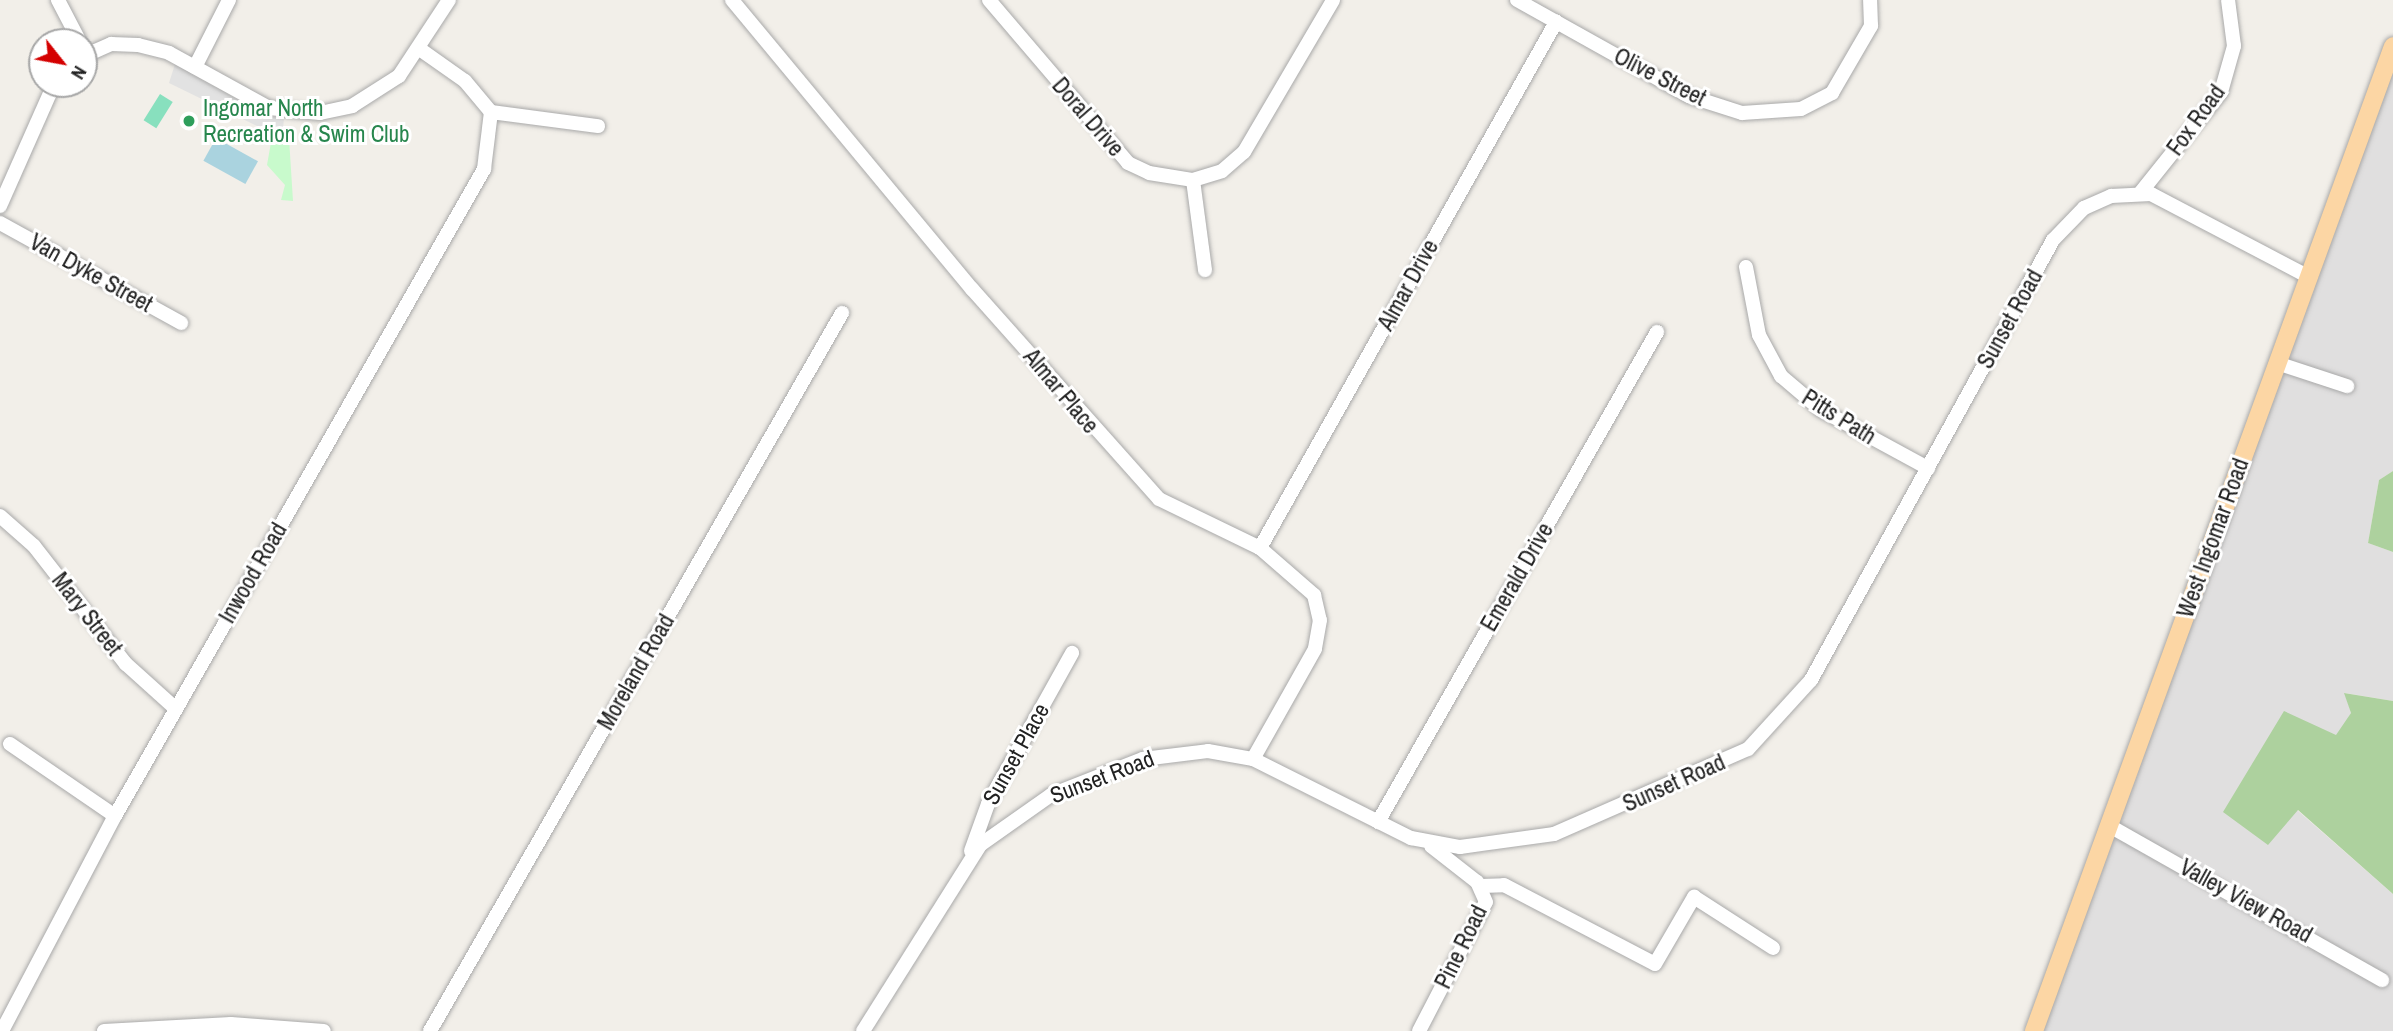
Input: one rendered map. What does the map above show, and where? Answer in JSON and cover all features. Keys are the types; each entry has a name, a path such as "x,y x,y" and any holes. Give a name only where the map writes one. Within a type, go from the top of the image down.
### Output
{"main road":[{"name":"West Ingomar Road","path":"2035,1031 2393,46"}],"street":[{"path":"58,0 73,28"},
{"path":"195,67 229,0"},
{"path":"98,49 138,45 195,67 269,108 320,113 377,93 421,50 449,0"},
{"name":"Almar Place","path":"732,0 972,289 1158,499 1260,548 1314,594 1320,620 1315,649 1253,759"},
{"name":"Doral Drive","path":"989,0 1128,163 1149,173 1193,180 1222,171 1244,152 1333,0"},
{"name":"Olive Street","path":"1517,0 1689,96 1742,113 1790,110 1832,93 1871,26 1870,0"},
{"name":"Fox Road","path":"2141,192 2221,92 2235,46 2228,0"},
{"name":"Almar Drive","path":"1260,548 1556,22"},
{"path":"421,50 465,82 491,112 598,126"},
{"path":"0,206 48,98"},
{"name":"Inwood Road","path":"2,1031 115,816 484,169 491,112"},
{"path":"1193,180 1205,270"},
{"path":"2141,192 2309,276"},
{"name":"Sunset Road","path":"863,1031 969,858 1028,807 1118,767 1187,751 1253,759 1378,822 1427,843 1475,847 1538,839 1705,772 1762,738 1811,680 2063,226 2096,202 2141,192"},
{"name":"Van Dyke Street","path":"0,223 181,323"},
{"name":"Pitts Path","path":"1746,267 1759,334 1781,376 1821,410 1928,468"},
{"name":"Moreland Road","path":"430,1031 842,313"},
{"name":"Emerald Drive","path":"1378,822 1657,332"},
{"path":"2277,363 2347,386"},
{"name":"Mary Street","path":"0,516 33,546 126,664 176,709"},
{"name":"Sunset Place","path":"969,858 988,804 1072,653"},
{"path":"10,744 115,816"},
{"name":"Valley View Road","path":"2108,825 2382,980"},
{"name":"Pine Road","path":"1419,1031 1484,909 1481,886 1427,843"},
{"path":"1481,886 1504,885 1655,964 1694,897 1773,948"},
{"path":"104,1031 229,1027 324,1031"}],"shaded area":[{"path":"2393,46 2393,471 2379,480 2368,543 2393,552 2393,701 2345,693 2351,713 2297,810 2393,894 2393,1031 2035,1031"},
{"path":"175,64 265,115 284,118 283,129 257,126 169,83"}],"green space":[{"path":"160,94 173,102 156,128 144,120"},
{"path":"273,131 286,131 289,138 293,201 281,200 285,185 267,165"},
{"path":"2393,471 2393,552 2368,543 2379,480"},
{"path":"2344,693 2393,701 2393,894 2298,810 2268,845 2223,812 2284,711 2336,735 2351,713"}],"water":[{"path":"216,138 258,161 245,184 203,161"}],"place":[{"name":"Ingomar North Recreation & Swim Club","path":"189,121"}]}
